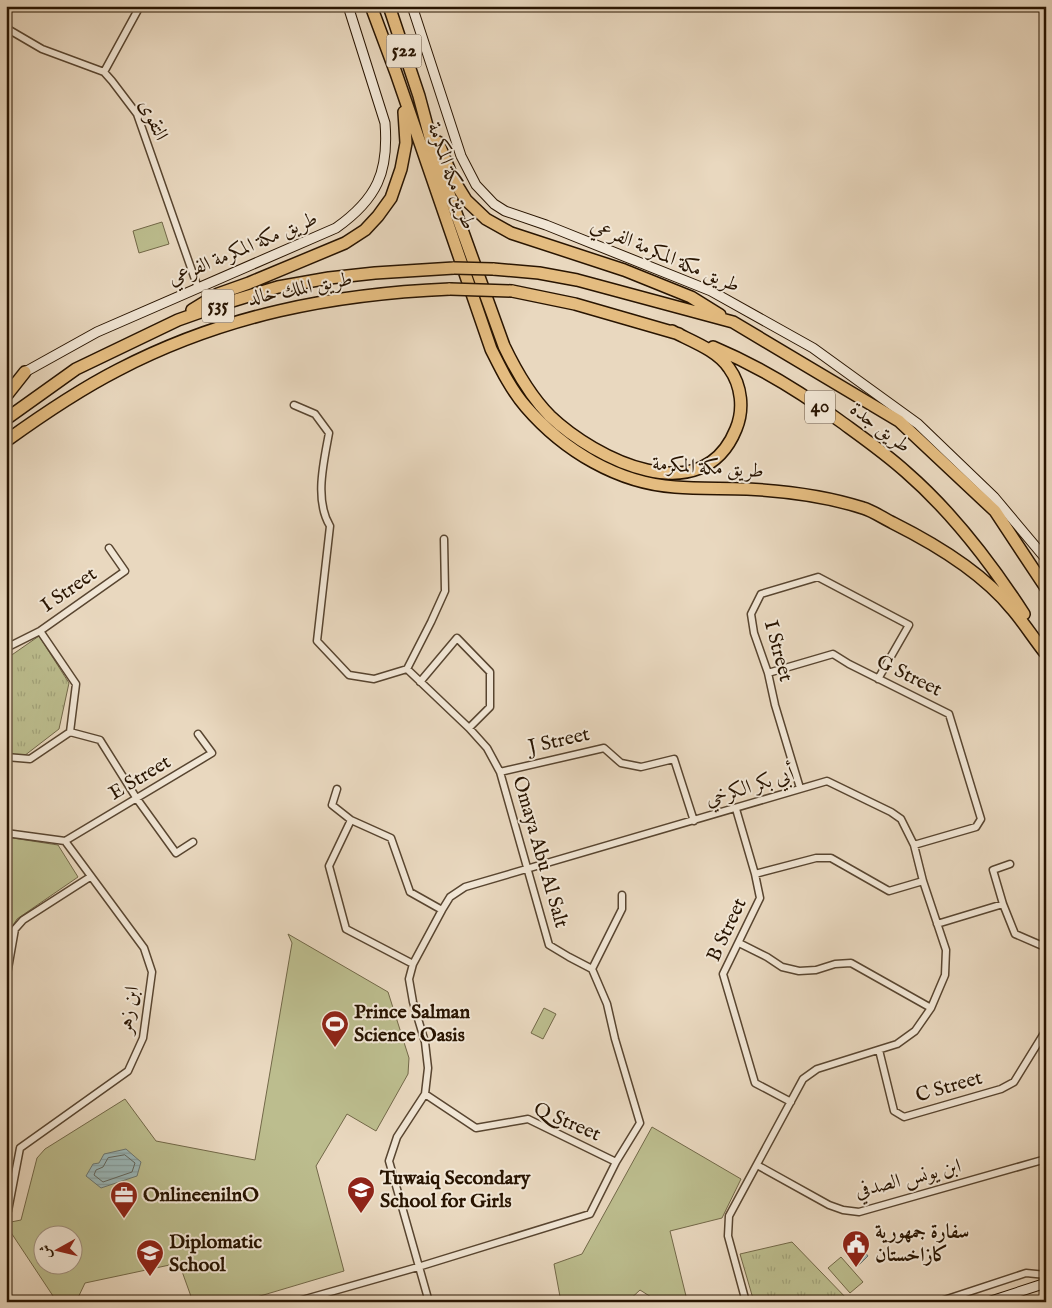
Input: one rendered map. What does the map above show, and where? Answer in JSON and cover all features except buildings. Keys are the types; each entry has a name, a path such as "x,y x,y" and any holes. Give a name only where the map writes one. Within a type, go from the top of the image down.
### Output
{"highway":[{"name":"طريق مكة المكرمة","path":"371,6 491,349 505,377 525,406 548,430 576,452 608,469 643,482 675,487 786,492 824,498 864,508 914,533 948,553 985,582 1011,608 1046,654"},
{"name":"طريق مكة المكرمة","path":"389,6 419,96 434,152 504,346 518,375 549,415 591,447 612,459 640,468 657,473 680,473 708,464 723,452 732,438 739,421 741,404 737,382 729,367 717,355 672,331"},
{"path":"178,320 218,294 345,243 365,230 378,216 391,198 401,169 406,143 405,117 396,73"},
{"path":"419,96 453,179 466,200 486,219 512,233 624,270 691,297 733,322"},
{"name":"طريق الملك خالد","path":"6,419 76,369 178,320 278,287 375,272 454,268 493,269"},
{"name":"طريق جدة","path":"493,269 539,273 577,280 733,322 899,421 995,512 1046,588"},
{"name":"طريق الملك خالد","path":"6,441 45,413 117,370 186,339 226,325 267,313 331,300 403,291 450,289 512,291"},
{"name":"طريق جدة","path":"512,291 575,304 672,331 730,354 769,374 821,407 907,472 943,508 977,548 1010,592 1046,647"},
{"path":"6,396 25,372"}],"street":[{"path":"6,28 42,48 104,72 140,6"},
{"name":"طريق مكة المكرمة الفرعي","path":"25,372 97,332 336,228 366,204 375,190 385,160 387,142 385,123 348,6"},
{"name":"طريق مكة المكرمة الفرعي","path":"412,6 461,156 476,185 494,204 506,211 711,290 813,348 918,424 994,498 1045,558"},
{"name":"التقوى","path":"104,72 136,114 198,288"},
{"path":"294,405 315,414 329,433 323,470 322,498 324,517 330,526 317,641 349,675 374,679 407,669 445,591 444,540"},
{"name":"I Street","path":"6,648 40,631 125,571 109,548"},
{"name":"I Street","path":"800,788 775,705 768,673 754,633 751,614 761,594 818,577 909,625 878,679"},
{"path":"6,757 30,759 70,732 76,684 40,631"},
{"path":"420,682 457,638 490,672 490,707 469,728"},
{"name":"G Street","path":"768,673 833,654 878,679 949,714 981,819 976,827 914,845"},
{"name":"Omaya Abu Al Salt","path":"407,669 469,728 487,748 500,772 549,944 569,958 592,969"},
{"path":"70,732 100,740 137,799 176,854 193,842"},
{"name":"E Street","path":"65,841 212,753 198,734"},
{"name":"J Street","path":"500,772 604,748 621,763 641,767 674,759 694,821"},
{"name":"أبي بكر الكرخي","path":"429,1302 389,1161 397,1137 425,1094 428,1068 425,1042 413,1002 409,979 413,964 450,897 464,887 827,781 891,812 901,819 914,845 923,880 946,950 945,975 931,1008 915,1031 897,1044 817,1069 803,1079 729,1216 728,1236 746,1302"},
{"path":"337,789 332,805 351,820 390,838 410,892 442,910"},
{"name":"B Street","path":"736,809 760,898 723,974 755,1083 791,1102"},
{"path":"351,820 329,866 346,930 413,964"},
{"path":"6,832 65,841"},
{"name":"ابن زهر","path":"6,1212 8,1211 20,1148 128,1071 143,1038 152,972 144,948 65,841"},
{"path":"755,874 816,858 831,858 890,891 923,880"},
{"path":"1010,864 993,870 1003,904 1015,934 1045,946 1046,950"},
{"path":"6,980 15,929 23,920 90,877"},
{"path":"295,1302 418,1267 590,1214 616,1162 640,1123 615,1039 607,1004 592,969 622,909 622,895"},
{"path":"938,924 1003,904"},
{"path":"739,943 782,967 799,971 816,970 835,964 851,963 931,1008"},
{"name":"C Street","path":"879,1050 894,1111 904,1117 1001,1089 1014,1082 1046,1030"},
{"name":"Q Street","path":"425,1094 476,1128 528,1118 616,1162"},
{"name":"ابن يونس الصدفي","path":"757,1166 829,1206 859,1212 1046,1159"},
{"path":"938,1302 1026,1274 1046,1275"},
{"path":"988,1302 1046,1284"},
{"path":"1042,1302 1046,1300"}],"green space":[{"path":"162,222 169,244 139,253 133,231"},
{"path":"39,636 69,683 59,729 24,756 6,754 6,659"},
{"path":"6,837 58,845 78,877 17,919 10,930 6,955"},
{"path":"288,934 388,992 409,1058 408,1074 376,1131 347,1114 316,1166 344,1271 240,1302 193,1302 179,1263 85,1283 76,1302 57,1302 40,1276 82,1276 82,1226 32,1226 32,1264 6,1225 6,1223 21,1220 37,1158 45,1149 125,1099 156,1141 255,1160 292,943"},
{"path":"544,1008 556,1014 543,1039 531,1033"},
{"path":"652,1127 741,1179 722,1218 670,1231 686,1296 681,1302 659,1302 640,1290 627,1302 561,1302 554,1264 582,1254"},
{"path":"792,1242 850,1302 754,1302 740,1254"},
{"path":"841,1257 863,1282 850,1293 828,1268"}],"water":[{"path":"126,1149 141,1162 137,1176 101,1188 86,1176 93,1164 99,1163 104,1154"},
{"path":"860,1246 868,1256 858,1266 852,1250"}],"place":[{"name":"Prince Salman Science Oasis","path":"335,1048"},
{"name":"Tuwaiq Secondary School for Girls","path":"361,1214"},
{"name":"OnlineenilnO","path":"124,1219"},
{"name":"سفارة جمهورية كازاخستان","path":"856,1268"},
{"name":"Diplomatic School","path":"150,1277"}]}
